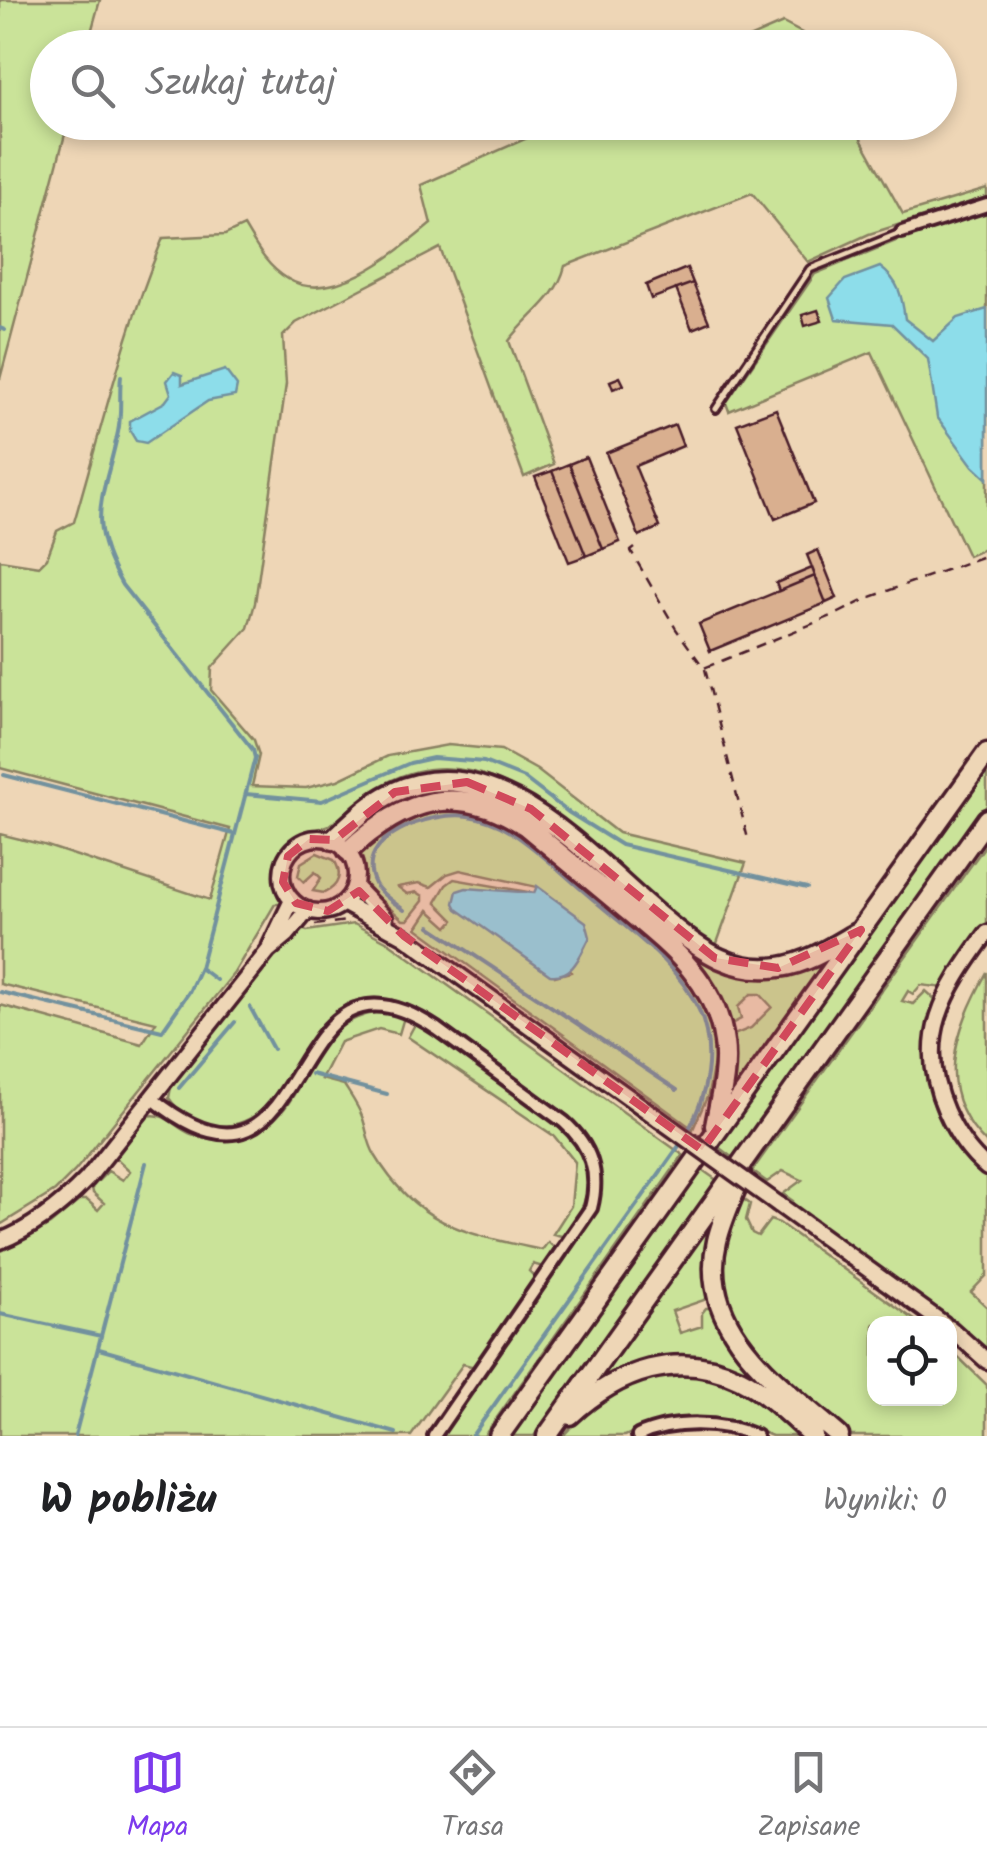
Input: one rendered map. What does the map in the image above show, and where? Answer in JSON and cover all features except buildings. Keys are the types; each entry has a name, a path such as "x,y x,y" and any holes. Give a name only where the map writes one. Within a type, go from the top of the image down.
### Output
{"highway":[{"path":"499,1436 987,753"},
{"path":"340,846 364,811 395,792 428,782 467,782 494,790 531,809 652,911 715,958 754,968 778,968 813,957 861,930"},
{"path":"340,846 426,802 472,802 526,826 668,944 700,981 717,1012 725,1046 713,1134"},
{"path":"548,1436 987,819"},
{"path":"749,1153 716,1242 714,1271 719,1300 739,1344 839,1436"},
{"path":"548,1436 579,1407 620,1378 679,1364 716,1370 740,1380 765,1395 814,1436"}],"street":[{"path":"902,232 987,205"},
{"path":"0,1241 65,1202 153,1099 268,952 308,917 343,903 354,886 356,868 340,846 308,839 288,856 283,882 292,900 308,917"},
{"path":"354,886 404,936"},
{"path":"268,952 292,900"},
{"path":"343,903 404,936 933,1316"},
{"path":"987,932 957,974 942,1004 931,1057 952,1125 964,1146 987,1168"},
{"path":"153,1099 194,1127 220,1133 239,1132 260,1122 279,1104 322,1034 337,1019 367,1006 389,1006 402,1008 437,1029 564,1122 582,1140 595,1172 590,1208 434,1436"},
{"path":"957,1335 987,1361"},
{"path":"638,1436 673,1426 697,1425 756,1436"}],"lane":[{"path":"716,409 810,269 902,232"}],"path":[{"path":"635,548 631,551 676,629 704,668 748,839"},
{"path":"704,668 868,598 987,555"},
{"path":"308,917 352,920"}],"highlighted area":[{"path":"467,782 531,809 715,958 778,968 861,930 702,1150 404,936 359,891 328,911 296,903 283,882 288,856 309,839 334,840 395,792"}],"green space":[{"path":"0,0 100,0 92,30 30,30 30,140 63,140 0,379"},
{"path":"783,23 796,30 767,30"},
{"path":"523,140 862,140 903,214 987,189 987,197 869,234 808,262 752,193 565,266 556,288 509,341 554,464 524,477 440,248 296,323 283,336 286,384 255,603 248,628 212,668 211,690 254,740 259,755 252,786 306,788 338,780 388,756 448,745 501,750 537,770 618,833 746,863 716,946 675,918 547,809 502,782 455,769 406,774 355,804 331,824 298,835 285,844 277,860 281,904 275,904 234,973 75,1171 55,1191 0,1225 0,1005 142,1044 156,1022 0,984 0,834 210,900 230,829 0,768 0,560 39,566 47,558 57,531 74,522 126,343 163,238 225,235 244,226 281,274 306,286 325,286 383,261 431,224 421,185"},
{"path":"987,211 987,548 968,556 872,352 729,411 726,403 815,274 903,238"},
{"path":"987,770 987,805 733,1158 717,1146"},
{"path":"468,806 521,830 685,970 706,1009 716,1051 708,1095 693,1129 417,928 429,910 448,927 454,920 436,902 454,879 534,893 555,976 571,972 537,887 460,870 447,874 431,887 419,883 398,887 407,894 417,892 423,896 408,920 403,920 364,885 360,851 405,814"},
{"path":"987,843 987,924 944,988 921,985 913,994 908,991 902,1001 913,1004 926,991 937,1001 928,1054 931,1097 950,1136 987,1176 987,1275 971,1292 987,1307 987,1351 957,1325 957,1316 947,1316 792,1204 783,1194 802,1180 783,1171 767,1182 752,1171"},
{"path":"317,853 334,860 339,875 324,893 313,891 321,878 315,872 304,882 298,876 301,863"},
{"path":"354,924 388,942 683,1155 484,1436 441,1436 591,1221 600,1193 595,1155 572,1120 427,1014 384,998 352,1002 328,1019 271,1102 246,1120 208,1125 183,1112 169,1098 171,1087 297,927 307,931"},
{"path":"663,927 700,958 726,968 831,954 730,1096 731,1036 751,1028 772,1007 760,994 751,994 738,1007 741,1019 729,1025 706,973"},
{"path":"987,972 987,1144 959,1103 954,1060 966,1016"},
{"path":"379,1012 404,1017 399,1034 379,1029 340,1042 321,1079 344,1085 361,1115 373,1151 391,1179 409,1198 447,1224 542,1250 548,1242 556,1249 546,1268 533,1264 529,1271 535,1283 475,1367 463,1364 411,1436 0,1436 0,1252 50,1225 80,1200 87,1200 98,1210 104,1203 92,1187 108,1171 123,1180 130,1171 116,1158 148,1116 164,1118 203,1138 227,1139 250,1134 271,1122 286,1106 334,1033 353,1020"},
{"path":"419,1025 513,1087 577,1147 586,1164 588,1184 566,1237 553,1234 571,1206 575,1162 554,1136 408,1037 414,1026"},
{"path":"701,1169 718,1181 534,1436 509,1436"},
{"path":"738,1195 750,1204 746,1220 752,1233 758,1236 770,1220 779,1223 909,1316 867,1316 867,1406 957,1406 957,1356 987,1385 987,1436 848,1436 784,1381 746,1339 723,1290 720,1262"},
{"path":"715,1219 711,1294 672,1311 680,1333 702,1326 702,1313 712,1308 772,1394 720,1365 595,1383"},
{"path":"677,1372 717,1380 746,1393 804,1436 772,1436 729,1420 692,1417 652,1424 625,1436 563,1436 614,1393 644,1379"}],"water":[{"path":"880,267 899,290 905,319 933,341 958,318 987,309 987,479 937,417 928,359 892,324 836,319 829,298 845,280"},
{"path":"225,370 237,386 235,396 208,401 146,443 136,441 130,421 165,402 171,394 167,381 174,372 182,375 182,384"},
{"path":"537,886 586,922 590,937 571,969 558,975 550,975 454,903 457,891 466,888 534,893"}],"waterway":[{"path":"0,328 5,330"},
{"path":"0,992 162,1031 200,968 255,758 253,750 122,585 110,562 103,542 100,508 119,425 121,376"},
{"path":"246,794 322,801 410,763 433,758 484,762 524,778 621,845 807,888"},
{"path":"4,775 234,834"},
{"path":"404,910 377,888 371,867 374,852 399,830 435,818 468,816 501,826 531,846 664,961 699,1010 708,1041 707,1074 686,1135"},
{"path":"430,926 677,1090"},
{"path":"200,968 216,980"},
{"path":"250,1007 273,1049"},
{"path":"179,1088 235,1022"},
{"path":"311,1074 387,1094"},
{"path":"472,1436 681,1143"},
{"path":"75,1436 146,1163"},
{"path":"0,1314 101,1336"},
{"path":"99,1349 396,1433"}]}
